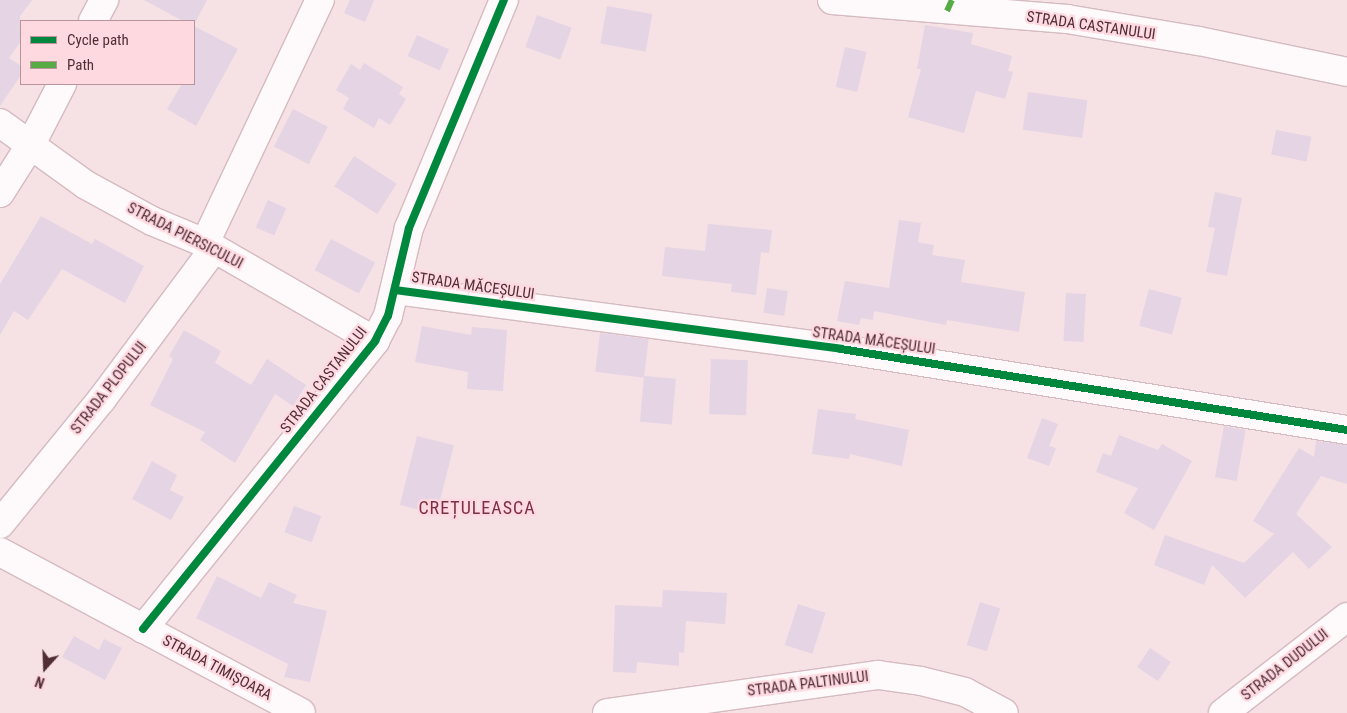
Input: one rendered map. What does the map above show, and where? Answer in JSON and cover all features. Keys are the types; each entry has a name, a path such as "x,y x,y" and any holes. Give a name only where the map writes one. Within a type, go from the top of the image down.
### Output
{"street":[{"path":"94,20 104,0"},
{"name":"STRADA PLOPULUI","path":"0,524 102,399 209,246 320,0"},
{"name":"STRADA CASTANULUI","path":"143,629 376,340 388,316 409,228 504,0"},
{"name":"STRADA CASTANULUI","path":"832,0 1067,19 1199,41 1347,72"},
{"path":"0,192 31,144 61,85"},
{"name":"STRADA PIERSICULUI","path":"0,123 86,186 152,221 209,246 376,340"},
{"name":"STRADA MĂCEȘULUI","path":"395,290 842,349 1347,430"},
{"name":"STRADA TIMIȘOARA","path":"0,552 301,713"},
{"name":"STRADA DUDULUI","path":"1223,713 1347,617"},
{"name":"STRADA PALTINULUI","path":"607,713 878,675 966,692 1004,713"}],"building":[{"path":"0,0 32,0 20,16 20,42 9,58 20,65 20,76 0,106"},
{"path":"144,0 207,0 195,23 195,20 181,20"},
{"path":"350,0 374,0 365,22 344,13"},
{"path":"607,6 652,14 646,51 600,43"},
{"path":"537,15 572,28 560,60 525,47"},
{"path":"925,25 973,33 971,44 1012,56 1008,71 1013,72 1005,99 976,91 964,133 908,117 921,69 917,69"},
{"path":"195,27 238,49 196,126 167,109 181,85 195,85"},
{"path":"417,35 449,49 440,70 408,56"},
{"path":"845,47 866,52 857,92 836,87"},
{"path":"364,63 403,87 399,94 406,99 390,125 379,118 374,128 343,109 349,98 336,90 351,64 360,70"},
{"path":"1028,92 1087,100 1082,138 1023,130"},
{"path":"293,109 328,127 309,164 274,146"},
{"path":"1276,130 1311,137 1307,161 1271,155"},
{"path":"354,156 397,184 377,214 334,186"},
{"path":"1215,192 1242,198 1227,276 1206,272 1215,228 1208,227"},
{"path":"268,200 286,208 274,236 256,227"},
{"path":"41,216 92,244 95,239 144,266 125,303 62,269 28,320 14,311 0,335 0,284"},
{"path":"899,220 921,223 918,242 934,245 932,255 965,260 961,282 1025,292 1019,332 947,320 946,325 874,311 873,320 861,318 859,325 837,321 845,281 889,288"},
{"path":"708,224 772,230 769,253 761,252 756,295 731,292 732,284 662,276 665,247 705,251"},
{"path":"331,239 375,262 359,293 315,270"},
{"path":"767,288 788,291 784,316 764,313"},
{"path":"1149,289 1182,298 1172,335 1139,326"},
{"path":"1066,293 1086,294 1083,342 1063,341"},
{"path":"422,326 471,335 472,327 507,330 503,391 467,389 468,372 415,362"},
{"path":"184,330 221,351 215,363 251,385 267,359 306,385 293,406 275,394 235,463 200,440 205,432 150,405 173,359 169,356"},
{"path":"600,333 649,339 644,378 595,372"},
{"path":"711,359 748,360 746,415 709,414"},
{"path":"644,376 676,379 672,425 640,422"},
{"path":"818,409 856,414 855,419 909,430 902,466 850,454 849,459 812,454"},
{"path":"1042,418 1058,424 1049,446 1056,448 1049,466 1027,458"},
{"path":"1224,426 1246,430 1237,481 1215,477"},
{"path":"1119,435 1158,450 1162,444 1192,461 1154,530 1124,513 1138,488 1096,472 1103,453 1111,456"},
{"path":"417,436 454,445 437,514 400,505"},
{"path":"1316,441 1347,445 1347,484 1321,476 1296,514 1332,547 1309,569 1293,552 1245,598 1212,565 1204,585 1154,565 1165,535 1244,563 1274,534 1253,521 1299,448 1314,457"},
{"path":"152,461 177,475 170,490 184,497 171,520 132,499"},
{"path":"294,506 321,516 312,542 284,532"},
{"path":"217,576 261,598 269,582 297,595 293,603 327,611 310,682 284,677 288,664 196,618"},
{"path":"663,590 727,593 725,624 686,621 684,653 679,652 679,666 637,662 636,673 613,672 615,605 662,607"},
{"path":"980,602 1000,608 987,651 967,645"},
{"path":"798,604 826,613 812,654 785,645"},
{"path":"74,636 99,650 104,639 122,648 105,680 62,657"},
{"path":"1150,648 1171,662 1158,681 1137,667"}],"marked path":[{"path":"947,11 952,0"}],"cycle path":[{"path":"143,629 375,341 388,316 409,228 504,0"},
{"path":"395,290 841,349 1347,430"}],"district":[{"name":"CREȚULEASCA","path":"477,508"}]}
